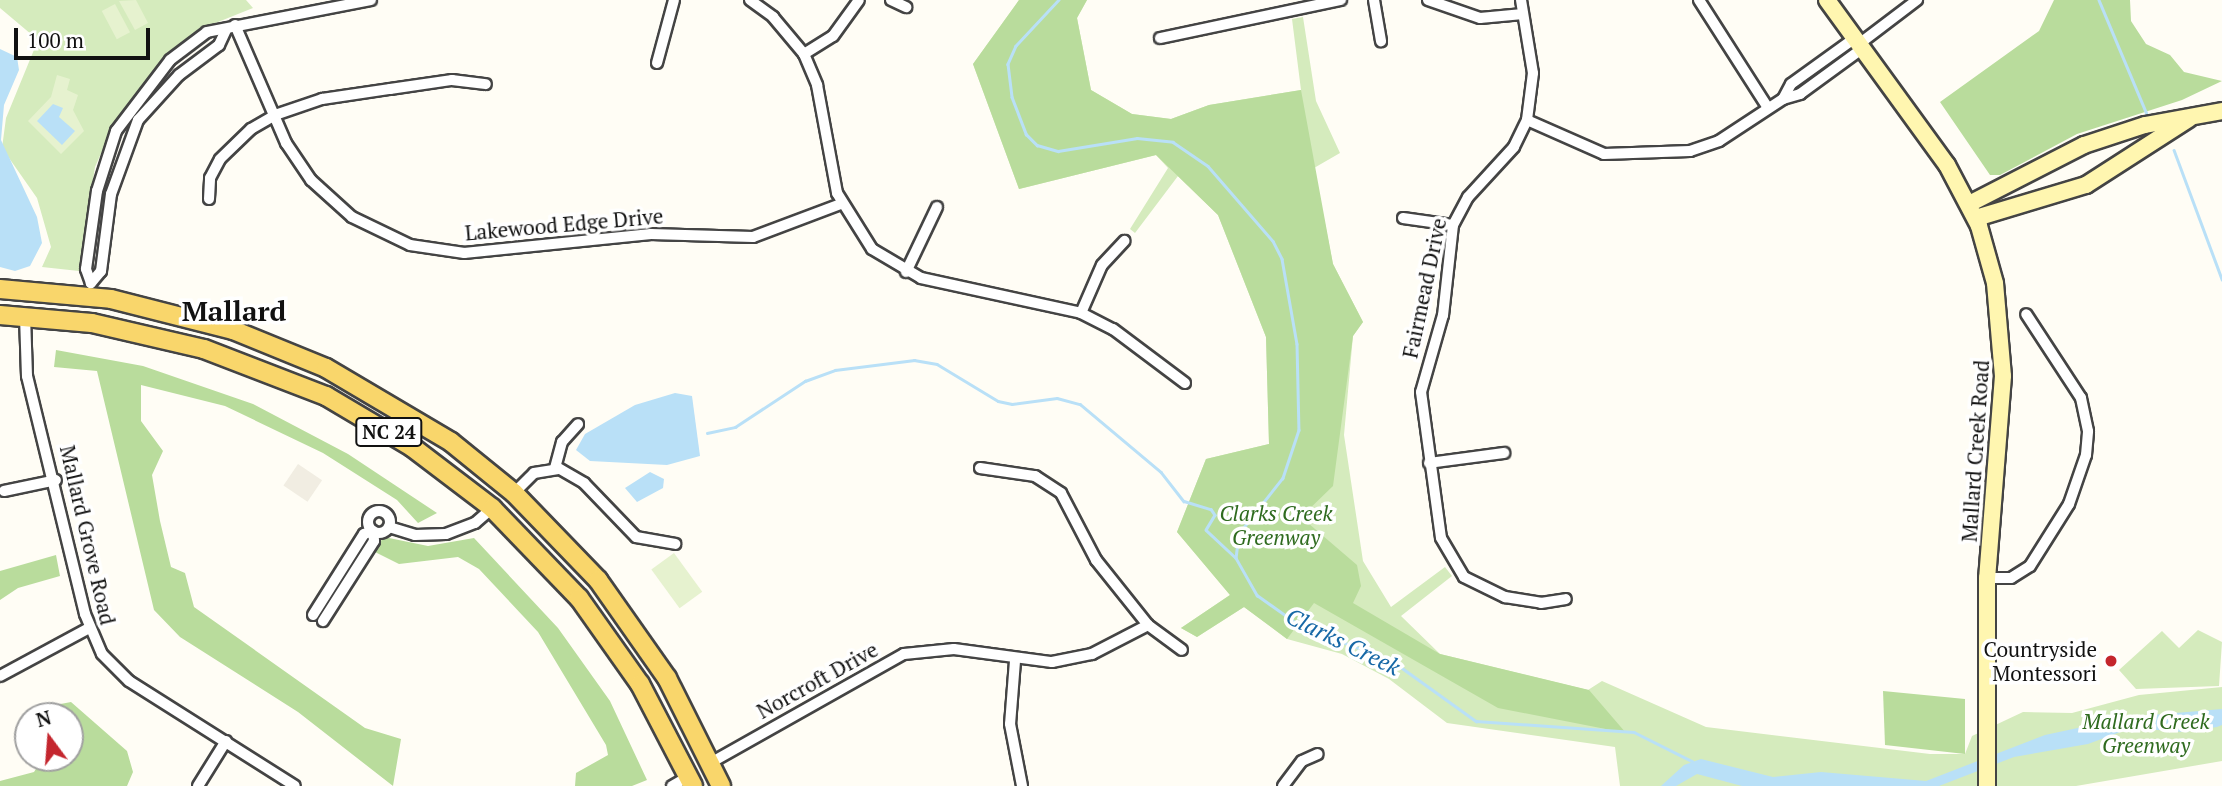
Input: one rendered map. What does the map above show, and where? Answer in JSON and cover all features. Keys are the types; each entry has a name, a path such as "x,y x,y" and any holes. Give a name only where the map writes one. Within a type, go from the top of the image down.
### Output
{"main road":[{"name":"Mallard Creek Road","path":"1827,0 1923,129 1972,211 1998,296 2003,359 1987,578 1987,786"},
{"path":"1972,211 2084,145 2145,125 2222,111"},
{"path":"1972,211 2086,185 2189,119"},
{"name":"NC 24","path":"0,289 90,290 197,319 326,368 411,415 514,493 574,552 636,630 712,762 722,786"},
{"name":"NC 24","path":"0,315 25,316 164,337 262,369 386,430 492,508 552,567 620,653 691,781"},
{"path":"620,653 652,688 693,757 712,762"},
{"path":"691,781 702,775 710,786"}],"street":[{"path":"90,290 86,269 97,191 116,131 170,60 207,32 231,28 315,4 371,0"},
{"path":"657,63 674,0"},
{"path":"750,0 773,17 804,54 817,85 841,204 872,248 906,272 1081,313 1113,329 1185,383"},
{"path":"804,54 833,36 859,0"},
{"path":"891,0 906,7"},
{"path":"1160,38 1341,0"},
{"path":"1374,0 1381,41"},
{"path":"1427,0 1480,18 1523,14"},
{"name":"Fairmead Drive","path":"1521,0 1533,73 1527,120 1514,147 1468,197 1453,225 1443,314 1421,393 1441,538 1464,576 1505,597 1541,603 1566,599"},
{"path":"1699,0 1768,108"},
{"path":"1527,120 1604,154 1668,154 1719,141 1783,99 1791,84 1859,43 1917,0"},
{"path":"90,290 101,271 111,194 138,120 178,75 219,45 231,28"},
{"name":"Lakewood Edge Drive","path":"231,28 298,163 334,202 389,237 441,251 487,253 651,234 753,237 841,204"},
{"path":"209,199 210,178 220,159 251,129 275,115 322,99 390,89 452,80 486,84"},
{"path":"906,272 937,208"},
{"path":"1403,218 1453,225"},
{"path":"1081,313 1102,265 1124,241"},
{"path":"1987,578 2011,578 2030,566 2069,505 2086,455 2088,431 2081,398 2026,314"},
{"name":"Mallard Grove Road","path":"25,316 27,376 55,480 89,628 117,672 295,786"},
{"path":"555,468 557,451 574,425"},
{"path":"1429,463 1504,453"},
{"path":"514,493 534,473 555,468 578,478 636,537 671,542"},
{"path":"980,468 1035,476 1061,493 1096,560 1148,625 1182,650"},
{"path":"4,491 55,480"},
{"path":"373,531 389,527 415,534 446,534 474,523 492,508"},
{"path":"318,618 374,541 369,518 376,511 389,516 389,527"},
{"name":"Norcroft Drive","path":"712,762 904,654 954,649 1015,661 1052,662 1092,654 1148,625"},
{"path":"0,676 89,628"},
{"path":"1015,661 1010,723 1022,786"},
{"path":"198,786 226,741"},
{"path":"1283,786 1301,761 1318,754"},
{"path":"672,786 691,781"}],"green space":[{"path":"0,0 246,0 253,8 213,24 162,61 114,124 95,167 79,271 42,267 51,247 37,198 2,148 6,118 38,40 0,8"},
{"path":"136,0 148,23 135,30 119,1"},
{"name":"Clarks Creek Greenway","path":"1019,0 1087,0 1077,18 1091,90 1132,114 1171,119 1209,105 1301,90 1292,19 1303,17 1316,101 1340,153 1314,168 1333,264 1363,322 1353,336 1344,435 1363,561 1391,607 1445,567 1452,576 1401,616 1440,654 1588,690 1602,681 1706,727 1930,754 1965,754 1972,736 2023,712 2072,713 2139,695 2222,687 2222,761 2076,786 1620,786 1615,747 1447,723 1389,679 1342,654 1287,639 1244,607 1197,637 1181,628 1230,595 1177,532 1206,459 1269,444 1266,337 1218,215 1178,176 1135,233 1130,229 1168,168 1156,155 1019,189 973,64"},
{"name":"Clarks Creek Greenway","path":"1019,0 1087,0 1077,18 1091,90 1132,114 1171,119 1209,105 1301,90 1333,264 1363,322 1353,336 1333,486 1301,517 1357,565 1361,586 1353,603 1440,654 1589,690 1626,733 1498,708 1314,603 1287,639 1244,607 1197,637 1181,628 1230,595 1177,532 1206,459 1269,444 1266,337 1218,215 1156,155 1019,189 973,64"},
{"path":"2054,0 2130,0 2131,21 2146,44 2170,55 2184,72 2222,81 2182,100 2077,134 2000,175 1990,175 1940,102 2039,31"},
{"path":"115,4 130,32 117,39 102,11"},
{"path":"57,75 70,79 67,90 78,95 73,110 84,131 61,154 28,121 51,97"},
{"path":"56,350 143,366 253,404 348,454 437,513 418,523 397,500 323,453 225,406 141,385 141,421 163,451 152,475 160,521 171,567 185,573 194,607 365,728 401,739 393,786 298,712 180,637 154,610 97,371 54,367"},
{"path":"384,537 428,546 474,538 558,628 610,701 647,780 632,786 575,786 576,773 608,755 606,745 538,632 479,569 458,557 399,564 373,551"},
{"path":"674,553 702,592 680,608 651,569"},
{"path":"56,555 60,576 18,588 0,600 0,571"},
{"path":"2198,630 2222,642 2219,686 2136,689 2119,670 2162,631 2179,648"},
{"path":"1883,691 1965,699 1965,754 1885,745"},
{"path":"84,713 127,751 133,772 127,786 0,786 0,781 34,772 84,772"}],"shaded area":[{"path":"298,464 322,480 308,502 283,486"}],"water":[{"path":"0,49 17,57 19,70 4,105 1,140 37,217 42,243 30,266 15,271 0,267"},
{"path":"53,104 63,108 59,117 75,131 62,145 37,121"},
{"path":"675,393 692,396 700,456 667,465 590,461 576,450 585,434 635,405"},
{"path":"650,472 664,479 663,488 637,502 625,488"},
{"path":"2222,709 2222,725 2217,727 2184,732 2131,728 2088,744 2014,757 1939,786 1742,786 1697,774 1676,786 1661,786 1684,765 1701,759 1773,777 1821,772 1926,781 2045,735 2129,717"}],"waterway":[{"name":"Clarks Creek","path":"1059,0 1016,46 1008,64 1012,97 1026,134 1037,145 1058,151 1137,138 1173,142 1208,166 1273,241 1282,259 1297,344 1299,430 1283,478 1239,534 1236,558 1257,595 1302,627 1391,660 1476,721 1634,732 1692,761"},
{"path":"2099,0 2147,114"},
{"path":"2174,150 2222,279"},
{"path":"707,433 735,427 805,381 835,370 914,360 937,364 998,401 1012,404 1057,398 1080,404 1161,472 1184,501 1211,509 1215,515 1206,530 1236,558"}],"place":[{"name":"Countryside Montessori","path":"2111,661"}],"district":[{"name":"Mallard","path":"234,311"}],"park label":[{"name":"Mallard Creek Greenway","path":"2146,733"}]}
